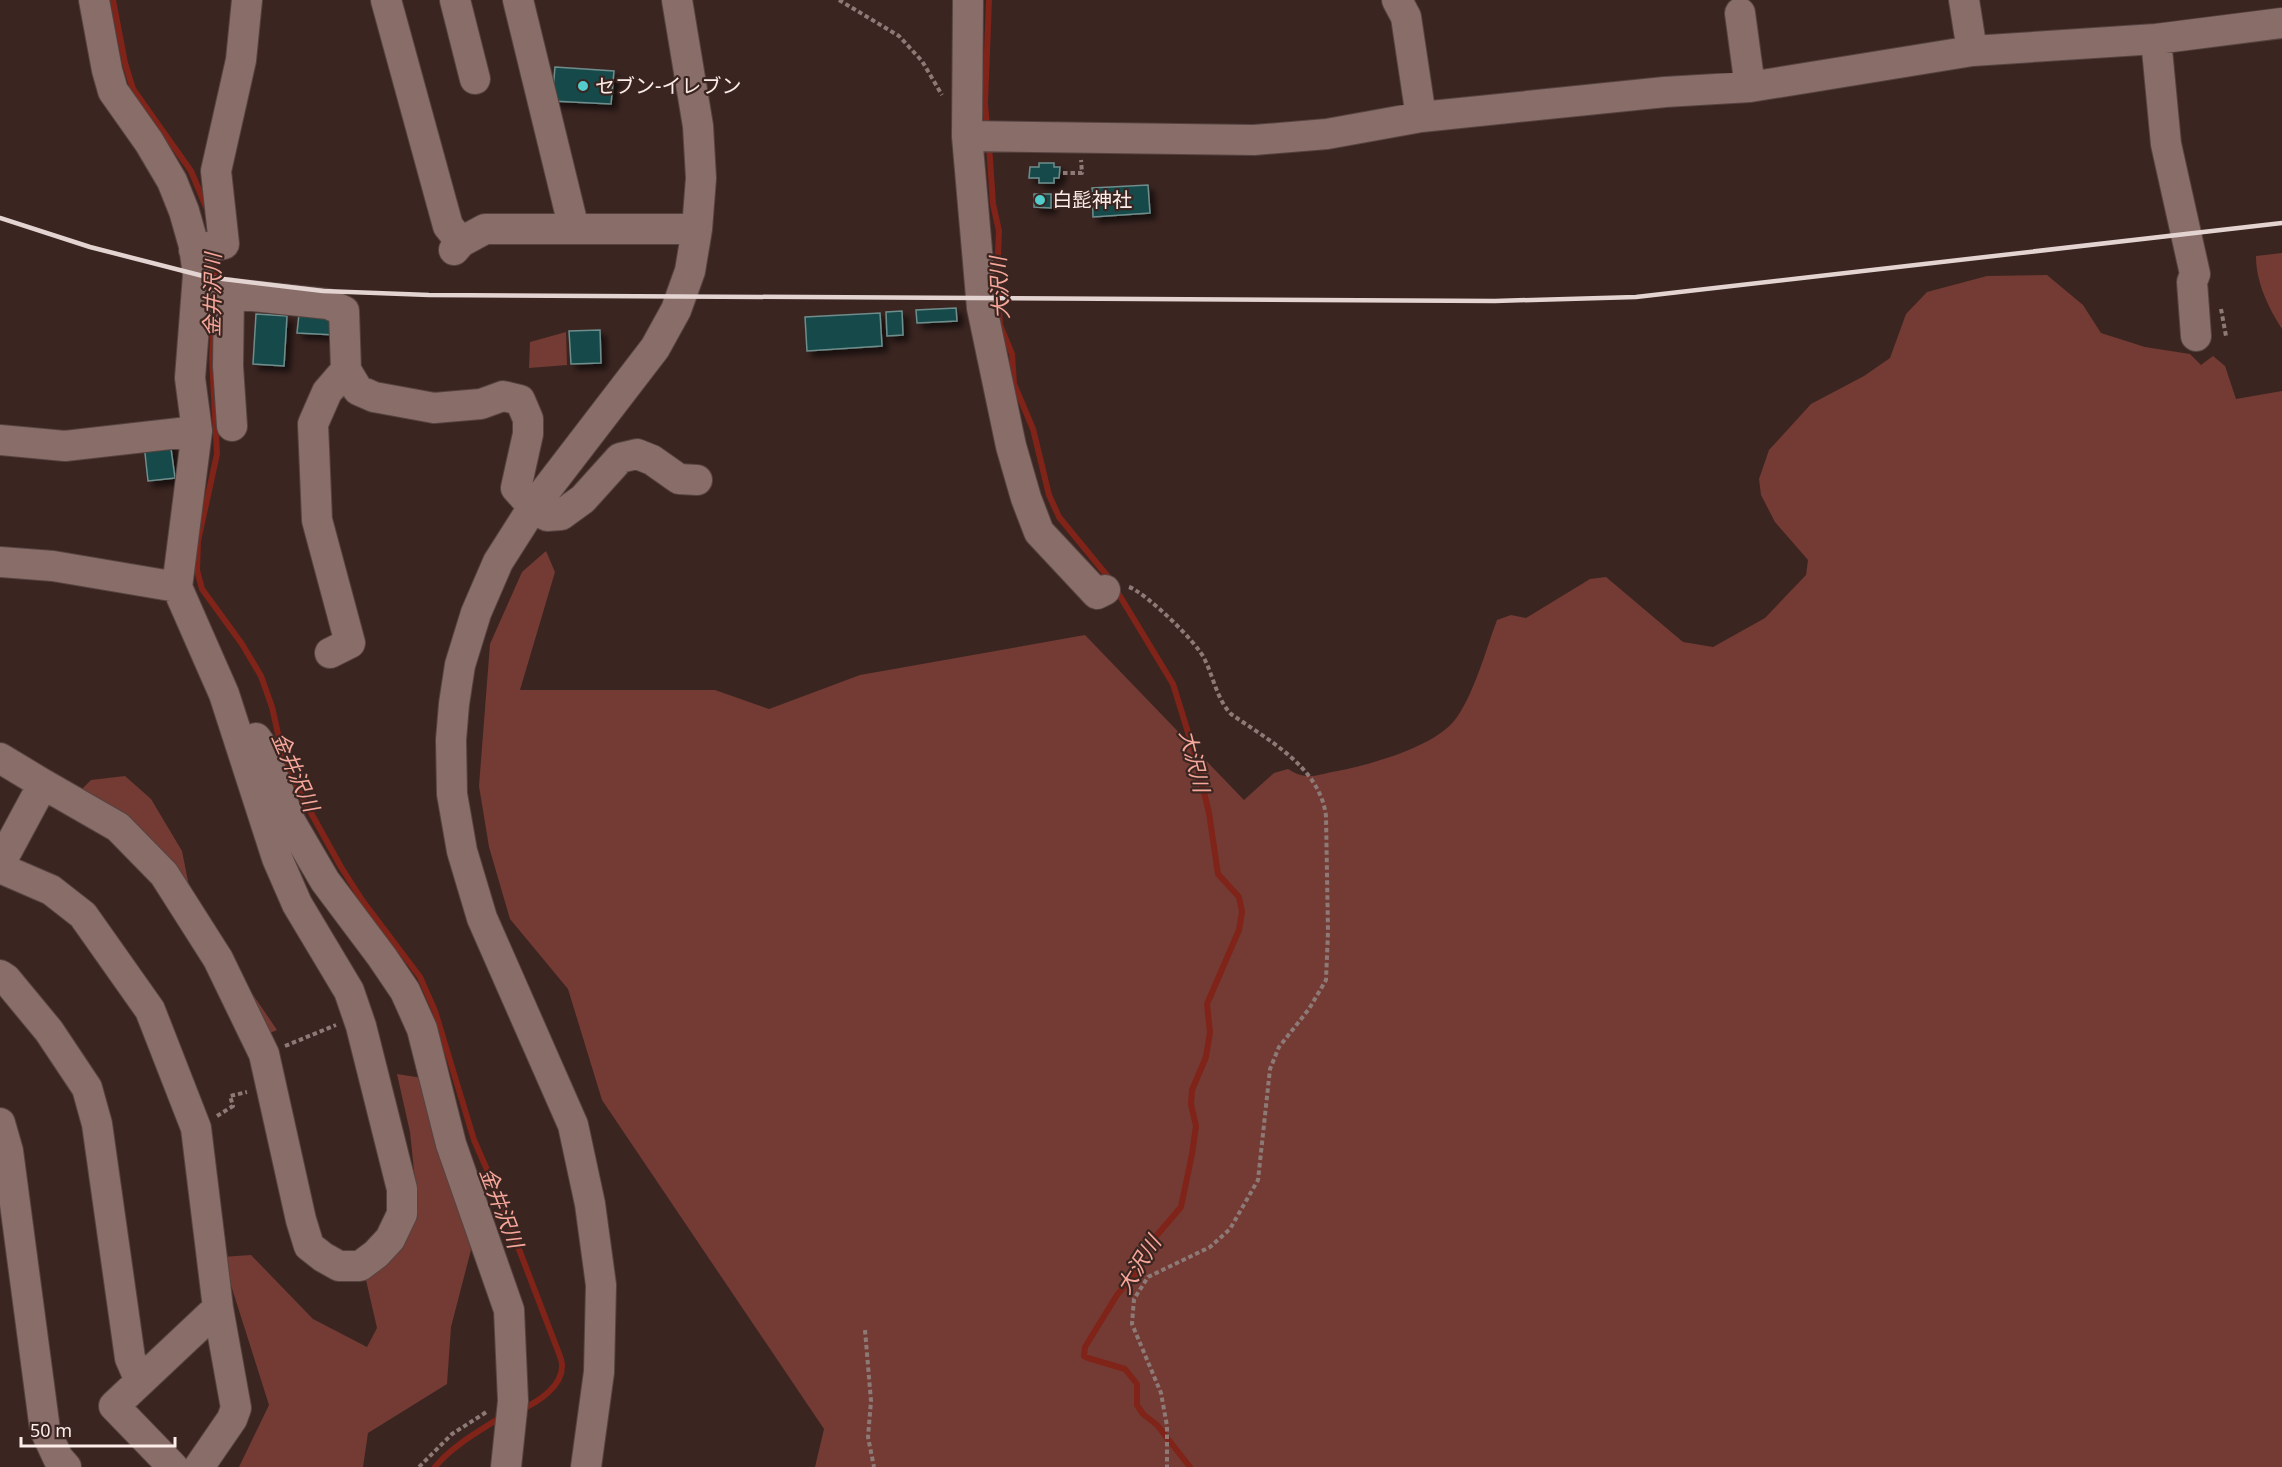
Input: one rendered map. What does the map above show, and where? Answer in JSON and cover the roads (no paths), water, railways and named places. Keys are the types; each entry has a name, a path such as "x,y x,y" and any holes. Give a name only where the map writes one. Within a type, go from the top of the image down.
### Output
{"street":[{"path":"94,0 113,91 172,181 184,211 205,248"},
{"path":"232,426 228,366 213,292 198,274 205,248 216,171 241,60 247,0"},
{"path":"386,0 448,226 457,246 485,229 698,229"},
{"path":"455,0 475,79"},
{"path":"518,0 574,229"},
{"path":"586,1467 599,1372 601,1285 590,1204 573,1125 482,918 462,851 452,794 451,741 460,665 476,613 498,562 533,507 655,348 676,310 690,271 698,229 701,178 698,126 677,0"},
{"path":"968,0 968,136 982,308 1011,447 1039,532 1097,594 1116,589"},
{"path":"1397,0 1406,17 1421,117"},
{"path":"1964,0 1972,51"},
{"path":"1740,14 1750,87"},
{"path":"968,136 1254,140 1327,134 1421,117 1665,92 1750,87 1972,51 2156,39 2282,23"},
{"path":"2156,39 2166,144 2195,274 2192,282 2196,336"},
{"path":"213,292 328,303 344,311 346,370 358,390 374,397 434,408 481,404 503,396 520,400 528,419 528,434 516,488 533,507 547,516 561,515 583,499 620,458 637,454 652,460 679,479 697,480"},
{"path":"0,758 118,827 164,874 218,959 264,1054 301,1220 309,1246 339,1266 360,1266 390,1239 402,1214 402,1189 357,1016 349,991 297,904 277,858 224,694 177,587 197,431 190,378 213,292"},
{"path":"330,653 350,643 317,520 314,424 327,392 346,370"},
{"path":"0,440 65,446 197,431"},
{"path":"0,562 53,566 177,587"},
{"path":"224,694 261,745 290,821 325,881 405,991 422,1029 451,1144 509,1311 512,1408 506,1467"},
{"path":"43,784 0,866 51,890 83,915 150,1010 196,1128 218,1308 236,1408 232,1419 199,1467"},
{"path":"0,975 6,979 49,1031 87,1088 97,1124 130,1358 140,1381"},
{"path":"0,1123 8,1151 45,1430 58,1458 66,1467"},
{"path":"173,1467 114,1406 218,1308"}],"waterway":[{"name":"金井沢川","path":"113,0 125,63 133,89 191,171 206,207"},
{"name":"大沢川","path":"987,129 985,103 989,0"},
{"name":"大沢川","path":"989,145 993,204 999,231 997,279 1000,325 1012,354 1014,384 1033,429 1049,495 1059,517 1109,578 1173,684 1195,755 1209,813 1218,874 1239,897 1242,912 1239,930 1207,1004 1210,1032 1206,1057 1192,1090 1191,1104 1196,1126 1181,1207 1146,1248 1134,1275 1117,1295 1085,1347 1084,1356 1125,1369 1137,1384 1137,1405 1143,1414 1157,1425 1190,1467"},
{"name":"金井沢川","path":"214,256 214,285"},
{"name":"金井沢川","path":"214,313 212,359 217,454 198,541 197,570 202,589 242,644 261,676 272,707 283,756 300,793 362,900 420,977 435,1011 474,1140 499,1197 562,1362 561,1373 554,1386 542,1398 522,1409"},
{"name":"金井沢川","path":"435,1467 457,1446 501,1417"}],"railway":[{"path":"0,218 90,247 207,277 323,291 429,295 1495,301 1636,297 2282,223"}],"place":[{"name":"セブン-イレブン","path":"583,86"},
{"name":"白髭神社","path":"1040,200"}]}
